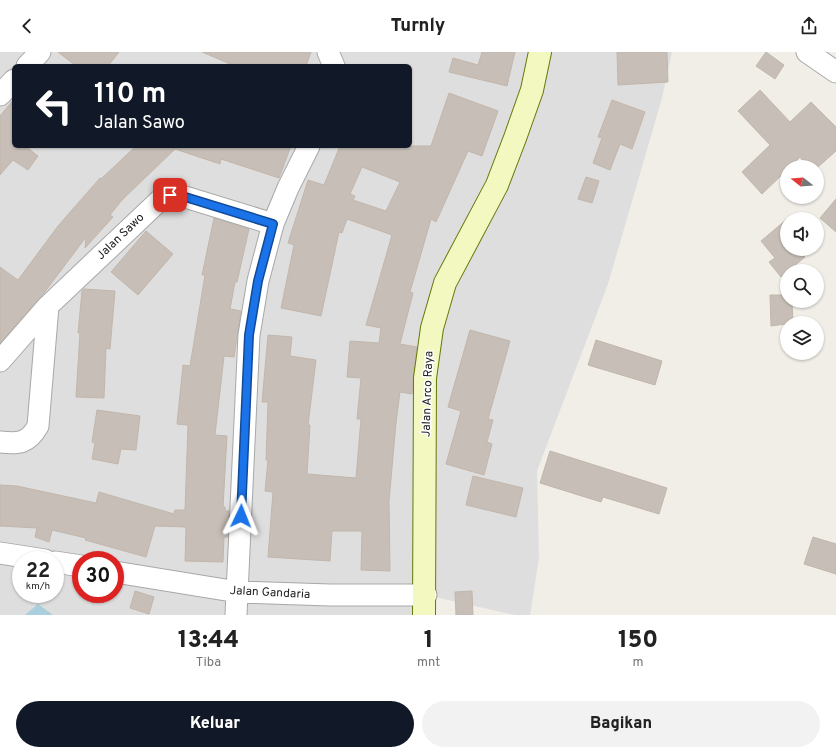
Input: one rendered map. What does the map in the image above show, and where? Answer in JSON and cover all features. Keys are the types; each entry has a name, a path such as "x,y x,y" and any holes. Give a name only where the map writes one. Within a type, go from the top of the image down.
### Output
{"main road":[{"name":"Jalan Arco Raya","path":"425,605 425,378 432,328 445,283 497,185 532,90 540,52"}],"street":[{"path":"29,64 40,52"},
{"path":"328,52 333,64"},
{"path":"807,52 836,72"},
{"path":"0,95 12,82"},
{"path":"236,615 249,335 258,281 273,224 307,148"},
{"name":"Jalan Sawo","path":"0,361 48,306 161,199 170,195 182,196 273,224"},
{"path":"0,442 16,444 24,441 33,435 38,426 48,306"},
{"path":"0,552 12,554"},
{"name":"Jalan Gandaria","path":"124,573 238,592 330,595 425,605"}],"shaded area":[{"path":"0,52 672,52 662,98 608,284 537,471 539,558 530,615 515,615 435,597 433,615 0,615"}],"water":[{"path":"38,604 53,615 25,615"}],"building":[{"path":"58,52 119,52 110,64 73,64"},
{"path":"202,52 311,52 307,64 230,64"},
{"path":"482,52 515,52 507,86 449,72 453,58 478,65"},
{"path":"617,52 667,52 668,82 618,85"},
{"path":"766,52 784,65 775,79 756,66"},
{"path":"760,90 790,122 811,102 836,127 836,151 824,162 824,160 802,160 800,157 797,160 780,160 780,177 762,194 742,172 770,145 738,111"},
{"path":"449,93 498,111 482,156 468,151 436,222 431,219 410,292 413,293 400,344 417,347 412,394 400,392 396,423 389,501 390,571 361,570 362,531 332,531 330,561 268,557 273,492 265,491 268,460 266,460 268,402 262,402 268,335 292,337 290,356 316,360 308,425 310,425 307,474 356,478 361,419 357,419 361,378 347,377 350,341 379,343 381,328 366,325 392,235 347,219 342,233 339,232 321,316 281,308 294,245 288,243 308,180 324,185 339,148 412,148 412,146 431,146","holes":["362,167 400,182 386,211 353,200 355,196 350,194"]},
{"path":"612,100 645,112 632,149 620,144 610,170 593,163 602,138 598,137"},
{"path":"12,101 12,148 28,148 38,156 28,170 13,160 0,175 0,116"},
{"path":"134,148 290,148 279,178 221,159 220,164 175,149 122,200 110,215 113,217 85,248 86,237 44,293 0,343 0,267 18,280 58,226 100,178 101,179"},
{"path":"586,177 599,181 592,203 578,199"},
{"path":"836,199 836,232 824,222 824,213"},
{"path":"214,218 249,229 237,282 235,282 230,309 241,311 234,357 224,356 215,435 227,436 223,507 225,507 225,511 229,511 228,537 224,537 223,562 185,561 186,527 155,526 146,557 85,540 86,538 52,530 49,542 35,537 37,528 0,526 0,485 17,486 96,503 99,492 174,514 175,510 185,510 188,425 177,424 183,365 190,366 205,275 202,275"},
{"path":"780,225 780,256 805,257 797,264 780,264 780,276 769,262 775,258 761,241"},
{"path":"146,231 173,254 138,295 111,272"},
{"path":"84,289 115,291 110,349 106,348 104,398 76,397 80,333 78,333 82,291"},
{"path":"770,295 780,295 780,308 792,308 793,316 780,316 780,325 771,326"},
{"path":"470,330 510,341 488,419 493,420 487,442 492,444 484,475 446,464 461,411 448,407"},
{"path":"596,340 662,361 655,385 588,365"},
{"path":"97,410 140,416 136,450 121,449 118,464 92,459 95,443 92,442"},
{"path":"550,451 667,488 659,514 603,497 601,502 540,483"},
{"path":"473,476 523,488 516,517 466,505"},
{"path":"813,537 836,544 836,574 804,564"},
{"path":"135,591 154,597 149,614 130,608"},
{"path":"472,591 473,615 456,615 455,592"}],"route":[{"path":"170,195 182,196 273,224 258,281 249,335 241,516"}]}
